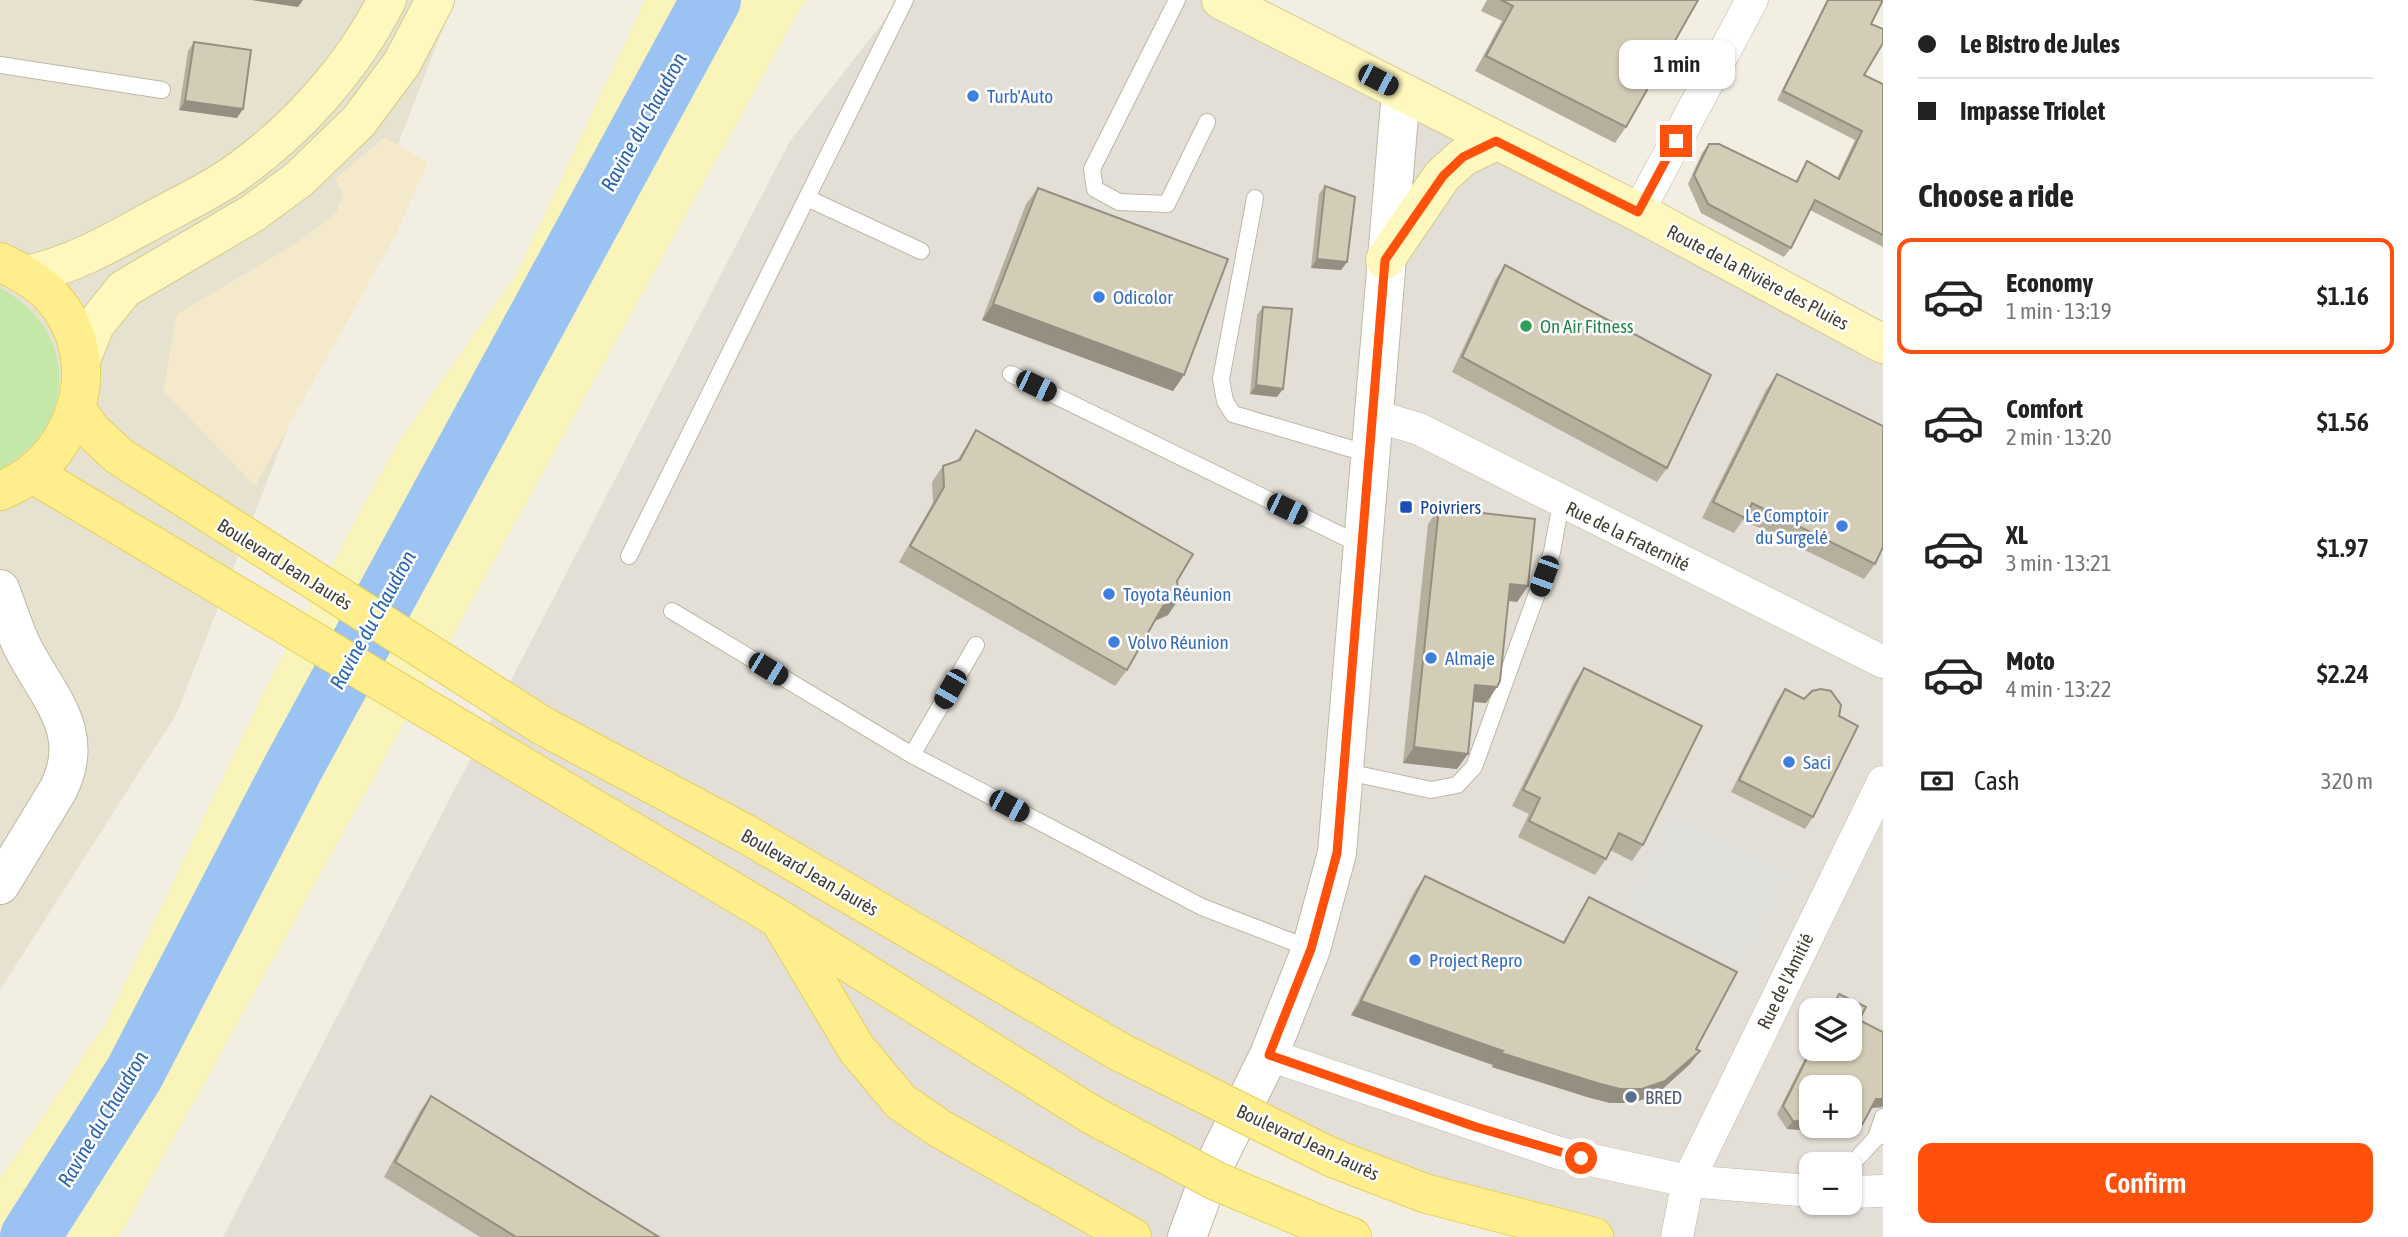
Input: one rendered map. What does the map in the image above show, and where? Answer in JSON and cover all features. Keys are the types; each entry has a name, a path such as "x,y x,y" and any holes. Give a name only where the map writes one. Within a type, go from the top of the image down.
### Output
{"main road":[{"path":"14,269 56,269 87,256 232,176 275,142 312,106 351,59 387,0"},
{"path":"80,360 95,324 141,276 253,212 299,179 359,121 402,63 435,0"},
{"name":"Route de la Rivière des Pluies","path":"1221,0 1638,212 1883,344"},
{"path":"1385,260 1443,176 1463,157 1496,141"},
{"path":"14,269 53,298 71,327 80,360 82,385 77,410 60,446 16,483 191,568 779,919 1091,1115 1216,1181 1339,1232"},
{"name":"Boulevard Jean Jaurès","path":"77,410 92,431 119,456 543,726 746,834 1120,1052 1333,1158 1427,1194 1594,1237"},
{"path":"779,919 856,1048 901,1102 939,1128 1132,1237"}],"street":[{"path":"1638,212 1752,0"},
{"path":"1187,1237 1210,1172 1269,1055 1311,949 1337,853 1401,92"},
{"name":"Rue de la Fraternité","path":"1372,415 1419,429 1561,503 1883,662"},
{"path":"0,589 12,635 62,715 70,750 66,774 3,872"},
{"name":"Rue de l'Amitié","path":"1677,1237 1688,1181 1883,782"},
{"path":"1269,1055 1559,1153 1688,1181 1799,1190"},
{"path":"1862,1192 1883,1191"}],"lane":[{"path":"629,556 905,0"},
{"path":"1177,0 1092,169 1095,189 1119,202 1167,204 1207,122"},
{"path":"0,65 162,90"},
{"path":"807,198 921,251"},
{"path":"1255,198 1221,379 1225,401 1233,414 1369,454"},
{"path":"1011,374 1362,546"},
{"path":"1343,771 1370,774 1431,790 1457,785 1475,767 1552,552 1561,503"},
{"path":"673,611 912,755 1202,907 1311,949"},
{"path":"912,755 976,645"},
{"path":"1862,1154 1879,1137 1883,1117"}],"shaded area":[{"path":"0,0 454,0 177,713 0,990"},
{"path":"900,0 1221,0 1883,344 1883,1237 1594,1237 1545,1225 1244,1104 1187,1237 223,1237 790,141"},
{"path":"385,137 428,163 395,236 255,486 163,391 177,314 295,244 336,213 343,194 335,179"},
{"path":"1669,812 1794,873 1746,969 1621,908"},
{"path":"1862,1202 1883,1202 1883,1213 1862,1214"}],"green space":[{"path":"0,288 26,306 44,328 56,352 59,378 56,404 44,428 26,451 0,469"}],"sand":[{"path":"645,0 805,0 119,1237 0,1237 0,1179 106,1023 269,681 397,444 516,275"}],"building":[{"path":"1501,0 1698,0 1626,127 1486,56 1513,6"},
{"path":"1828,0 1883,0 1871,24 1883,29 1883,43 1864,75 1883,84 1883,235 1815,200 1791,248 1708,204 1694,175 1709,144 1719,144 1797,182 1807,161 1839,179 1862,131 1783,91"},
{"path":"194,42 251,50 243,109 185,101"},
{"path":"1325,186 1355,197 1347,262 1317,259"},
{"name":"Odicolor","path":"1038,188 1228,259 1184,375 993,304"},
{"path":"1505,265 1711,375 1667,468 1462,357"},
{"path":"1263,307 1292,309 1283,389 1256,385"},
{"path":"1777,374 1883,426 1883,547 1875,564 1752,503 1745,518 1713,502"},
{"path":"976,430 1193,554 1177,581 1179,599 1163,606 1127,670 910,546 944,487 943,466 960,460"},
{"path":"1439,508 1535,519 1528,586 1510,584 1500,681 1497,687 1475,685 1468,754 1414,747"},
{"path":"1584,668 1702,726 1643,845 1619,833 1606,859 1529,821 1540,798 1523,790"},
{"path":"1785,689 1804,699 1812,691 1831,691 1841,705 1839,716 1858,726 1813,817 1739,780"},
{"path":"1425,876 1564,943 1589,897 1737,972 1696,1049 1700,1051 1665,1081 1642,1089 1620,1089 1597,1083 1501,1053 1503,1051 1361,1001"},
{"path":"1862,1022 1883,1032 1883,1099 1876,1099 1862,1125 1862,1075 1799,1075 1799,1121 1793,1121 1783,1106 1806,1061 1862,1061"},
{"path":"431,1096 659,1237 516,1237 395,1162"}],"waterway":[{"name":"Ravine du Chaudron","path":"30,1237 134,1074 294,766 711,0"}],"place":[{"name":"Turb'Auto","path":"973,96"},
{"name":"Odicolor","path":"1099,297"},
{"name":"On Air Fitness","path":"1526,326"},
{"name":"Poivriers","path":"1406,507"},
{"name":"Le Comptoir du Surgelé","path":"1842,526"},
{"name":"Toyota Réunion","path":"1109,594"},
{"name":"Volvo Réunion","path":"1114,642"},
{"name":"Almaje","path":"1431,658"},
{"name":"Saci","path":"1789,762"},
{"name":"Project Repro","path":"1415,960"},
{"name":"BRED","path":"1631,1097"}],"route":[{"path":"1581,1158 1476,1127 1269,1055 1311,949 1337,853 1385,260 1443,176 1463,157 1496,141 1638,212 1676,141"}]}
